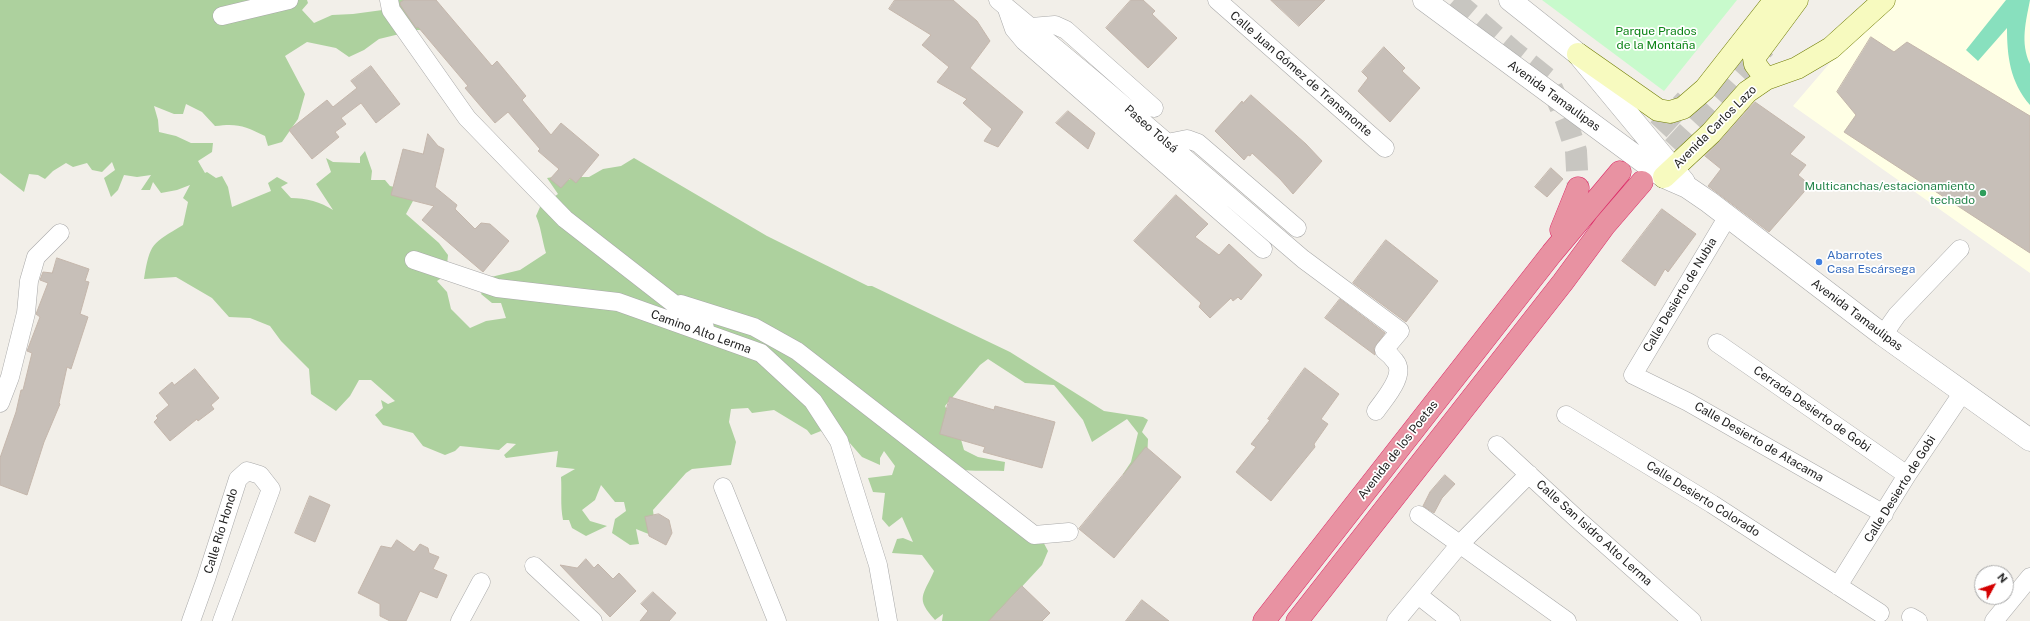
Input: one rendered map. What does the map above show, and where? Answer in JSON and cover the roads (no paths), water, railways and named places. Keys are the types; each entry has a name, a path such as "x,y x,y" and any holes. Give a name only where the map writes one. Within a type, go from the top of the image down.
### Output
{"highway":[{"path":"1552,253 1620,172"},
{"path":"1297,621 1563,282 1605,225 1642,182"},
{"path":"1552,253 1578,188"},
{"name":"Avenida de los Poetas","path":"1264,621 1552,253"}],"main road":[{"path":"1578,54 1658,110 1670,112 1683,108 1705,89 1722,71 1775,0"},
{"path":"1766,79 1755,64 1754,58 1797,0"},
{"name":"Avenida Carlos Lazo","path":"1669,173 1711,133 1747,92 1766,79 1797,68 1830,48 1884,0"}],"street":[{"path":"222,16 289,0"},
{"path":"389,0 391,10 467,118 565,219 719,338"},
{"name":"Calle Juan Gómez de Transmonte","path":"1217,0 1385,148"},
{"name":"Avenida Tamaulipas","path":"1424,0 1669,173 1728,216 1883,335 2030,440"},
{"name":"Avenida Tamaulipas","path":"1510,0 1578,54 1640,130 1669,173"},
{"path":"1002,4 1014,29 1024,41 1262,249"},
{"name":"Paseo Tolsá","path":"1002,4 1303,259 1400,331 1384,350 1396,361 1399,369 1398,376 1376,411"},
{"path":"1031,27 1055,25 1066,30 1154,108"},
{"path":"1167,143 1187,139 1198,143 1297,228"},
{"name":"Calle Desierto de Nubia","path":"1633,375 1728,216"},
{"path":"0,403 10,377 26,313 29,282 36,257 60,233"},
{"path":"1883,335 1897,314 1960,249"},
{"name":"Camino Alto Lerma","path":"414,260 497,288 618,302 760,353 813,401 839,441 878,565 888,621"},
{"path":"669,300 754,327 797,351 1034,535 1069,532"},
{"name":"Cerrada Desierto de Gobi","path":"1717,343 1907,475"},
{"name":"Calle Desierto de Atacama","path":"1633,375 1688,402 1884,514"},
{"name":"Calle Desierto de Gobi","path":"1838,586 1907,475 1963,392"},
{"name":"Calle Desierto Colorado","path":"1566,415 1712,504 1880,613"},
{"name":"Calle San Isidro Alto Lerma","path":"1497,445 1576,519 1692,621"},
{"name":"Calle Río Hondo","path":"191,621 238,479 248,472 260,475 271,489 222,621"},
{"path":"1396,621 1460,544 1529,474"},
{"path":"723,487 777,621"},
{"path":"1419,515 1567,621"},
{"path":"534,566 593,621"},
{"path":"1994,621 2030,577"},
{"path":"460,621 481,582"},
{"path":"1418,595 1450,621"}],"tunnel":[{"path":"1454,0 1548,79 1566,120 1576,151 1578,188"},
{"path":"1651,172 1765,47"},
{"path":"1636,154 1686,100"}],"place":[{"name":"Multicanchas/estacionamiento techado","path":"1983,193"},
{"name":"Abarrotes Casa Escársega","path":"1819,262"}],"park label":[{"name":"Parque Prados de la Montaña","path":"1656,38"}]}
